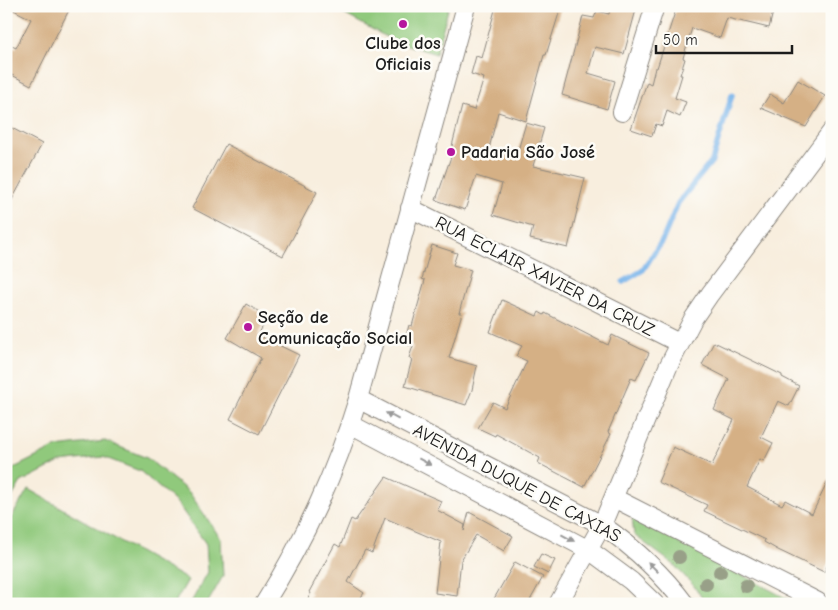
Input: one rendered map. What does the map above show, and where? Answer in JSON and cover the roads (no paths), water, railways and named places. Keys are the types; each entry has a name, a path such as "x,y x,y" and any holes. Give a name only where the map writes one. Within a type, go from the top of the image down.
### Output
{"street":[{"path":"264,604 318,508 335,468 350,424 466,6"},
{"path":"622,112 655,6"},
{"path":"558,604 602,525 679,343 710,294 832,132"},
{"name":"RUA ECLAIR XAVIER DA CRUZ","path":"410,208 679,343"},
{"name":"AVENIDA DUQUE DE CAXIAS","path":"358,399 602,525 630,544 656,570 685,604"},
{"name":"AVENIDA DUQUE DE CAXIAS","path":"350,424 589,550 624,575 655,604"},
{"path":"614,498 818,602"}],"waterway":[{"path":"623,282 643,270 663,239 678,203 712,161 732,95"}],"place":[{"name":"Clube dos Oficiais","path":"403,24"},
{"name":"Padaria São José","path":"451,152"},
{"name":"Seção de Comunicação Social","path":"248,327"}]}
